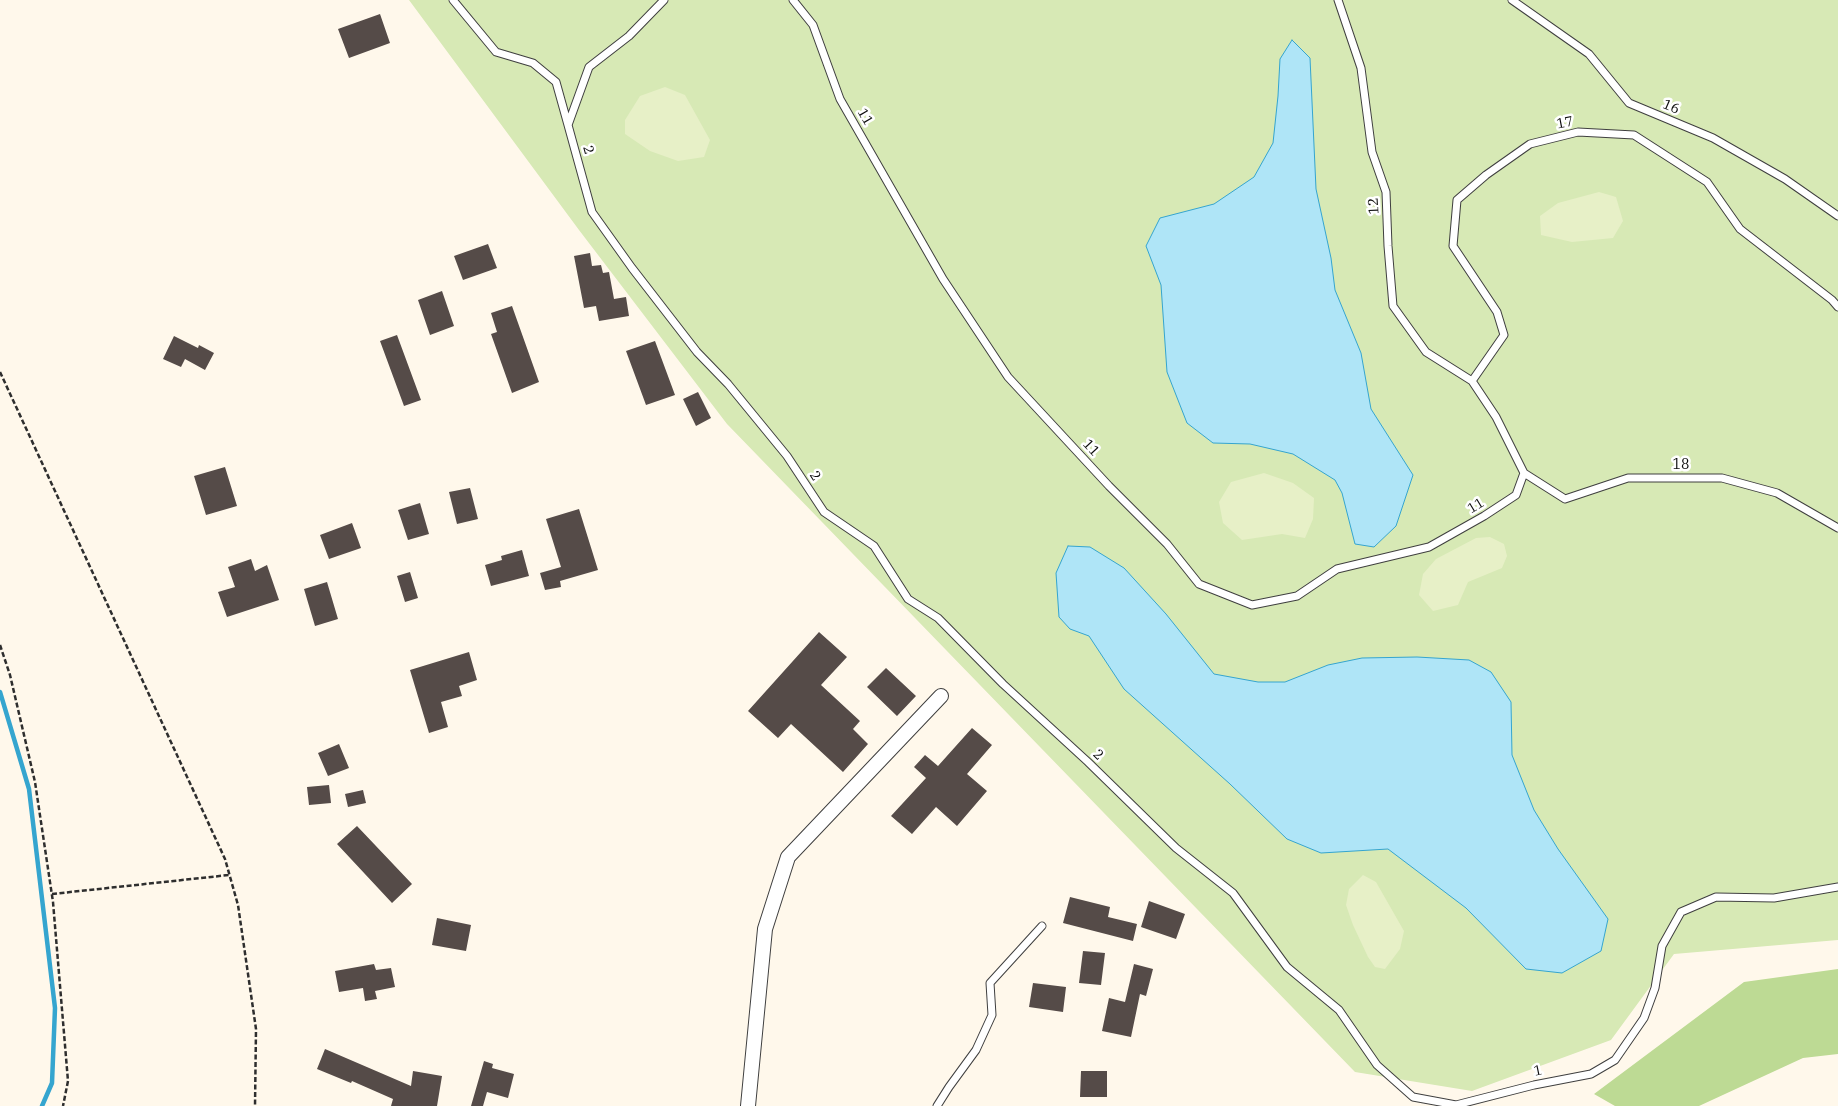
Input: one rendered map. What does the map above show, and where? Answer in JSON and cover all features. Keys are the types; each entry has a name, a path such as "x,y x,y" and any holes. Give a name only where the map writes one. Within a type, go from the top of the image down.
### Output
{"street":[{"path":"748,1106 765,929 788,857 941,696"}],"lane":[{"name":"2","path":"453,0 496,52 533,63 556,82 592,212 632,268 697,352 728,384 787,456 824,512 874,546 908,599 938,618 1003,684 1088,762 1176,848 1233,893"},
{"path":"568,125 589,66 629,36 664,0"},
{"name":"11","path":"793,0 813,25 840,99 944,279 1008,377 1167,544 1199,584 1252,605 1297,596 1337,569 1429,547 1484,516 1516,495 1524,473"},
{"name":"12","path":"1338,0 1361,68 1372,152 1386,192 1393,306 1426,352 1472,381"},
{"name":"16","path":"1512,0 1589,54 1629,103 1713,138 1785,178 1838,216"},
{"name":"17","path":"1472,381 1504,335 1497,312 1453,246 1457,200 1486,175 1530,144 1578,132 1634,135 1707,182 1740,229 1832,300 1838,307"},
{"path":"1472,381 1496,417 1524,473"},
{"name":"18","path":"1524,473 1565,499 1628,478 1722,478 1777,493 1838,528"},
{"name":"1","path":"1233,893 1288,967 1339,1010 1377,1065 1413,1097 1456,1105 1534,1085 1590,1074 1615,1060 1644,1018 1655,988 1662,946 1680,912 1716,897 1774,898 1838,886"},
{"path":"938,1106 976,1050 992,1015 990,983 1042,926"}],"path":[{"path":"0,372 225,859 238,905 256,1030 255,1106"},
{"path":"0,645 10,675 35,782 52,894 68,1081 63,1106"},
{"path":"52,894 230,875"}],"green space":[{"path":"409,0 1838,0 1838,940 1674,954 1611,1040 1472,1091 1355,1072 727,424 579,230"},
{"path":"665,87 685,95 710,140 704,157 678,161 650,151 625,134 625,120 640,96"},
{"path":"1599,192 1616,197 1623,221 1613,238 1572,242 1541,235 1540,216 1558,203"},
{"path":"1264,473 1293,483 1314,498 1313,519 1305,538 1282,534 1242,540 1223,523 1219,502 1231,482"},
{"path":"1490,537 1504,544 1507,556 1502,568 1468,582 1458,605 1433,611 1419,595 1423,574 1436,559 1476,538"},
{"path":"1363,875 1376,882 1404,931 1400,949 1385,969 1375,967 1368,957 1346,905 1349,889"},
{"path":"1838,969 1838,1054 1803,1058 1699,1106 1615,1106 1594,1094 1744,982"}],"water":[{"path":"1292,40 1310,58 1316,189 1331,258 1335,290 1361,353 1371,409 1413,475 1396,526 1374,547 1355,544 1342,493 1335,480 1293,454 1250,444 1213,443 1187,423 1167,372 1161,285 1146,246 1160,218 1214,204 1254,177 1273,143 1280,59"},
{"path":"1068,546 1090,547 1124,568 1166,614 1214,674 1258,682 1285,682 1328,665 1362,658 1417,657 1469,660 1491,672 1511,702 1512,755 1534,810 1558,849 1608,919 1601,951 1562,973 1526,969 1466,908 1388,849 1321,853 1287,839 1230,784 1124,689 1089,636 1070,629 1059,617 1056,573"}],"building":[{"path":"380,14 390,43 349,58 338,29"},
{"path":"488,244 497,268 463,280 454,256"},
{"path":"590,253 592,266 601,265 603,273 609,272 614,299 626,297 629,316 599,321 596,306 584,308 574,256"},
{"path":"442,291 454,326 430,335 418,300"},
{"path":"512,306 539,382 512,393 491,334 497,332 491,313"},
{"path":"397,335 421,400 404,406 380,341"},
{"path":"174,336 198,348 199,345 214,353 205,370 185,359 181,367 163,359"},
{"path":"655,341 675,395 646,405 626,351"},
{"path":"698,392 711,418 696,426 683,399"},
{"path":"225,467 237,506 206,515 194,476"},
{"path":"470,488 478,519 457,524 449,492"},
{"path":"420,503 429,534 408,540 398,510"},
{"path":"579,509 598,570 560,581 561,587 545,590 540,573 561,567 546,519"},
{"path":"352,523 361,548 329,559 320,535"},
{"path":"522,550 529,576 491,586 485,565 502,560 501,556"},
{"path":"251,559 255,571 267,565 279,600 227,617 218,592 235,587 228,567"},
{"path":"410,572 418,598 405,602 397,576"},
{"path":"327,582 338,619 315,626 304,589"},
{"path":"819,632 847,657 821,685 860,721 853,729 868,744 843,772 791,724 778,738 748,711"},
{"path":"469,652 477,680 459,686 462,696 441,702 448,727 429,733 410,670"},
{"path":"886,668 916,696 897,716 867,687"},
{"path":"972,728 992,745 967,774 987,791 957,826 936,807 912,834 891,816 926,778 914,767 925,755 938,766"},
{"path":"339,744 349,768 328,776 318,753"},
{"path":"329,785 331,803 309,805 307,787"},
{"path":"363,790 366,803 348,807 345,794"},
{"path":"357,826 412,884 392,903 337,844"},
{"path":"1070,897 1110,907 1108,917 1137,924 1133,941 1063,923"},
{"path":"1149,901 1185,914 1176,939 1141,927"},
{"path":"437,918 471,925 466,951 432,945"},
{"path":"1083,951 1105,953 1101,985 1079,983"},
{"path":"374,964 376,970 391,968 395,987 375,991 377,999 365,1001 363,988 339,992 335,971"},
{"path":"1134,964 1153,969 1146,996 1140,994 1131,1037 1102,1031 1109,998 1125,1002"},
{"path":"1033,983 1066,987 1063,1012 1029,1007"},
{"path":"325,1049 411,1086 413,1071 442,1076 437,1106 391,1106 393,1099 352,1081 351,1083 317,1069"},
{"path":"484,1061 493,1064 492,1068 514,1074 508,1098 487,1092 483,1106 471,1106"},
{"path":"1081,1071 1107,1071 1107,1097 1080,1097"}],"waterway":[{"path":"0,692 29,789 55,1008 52,1083 42,1106"}]}
